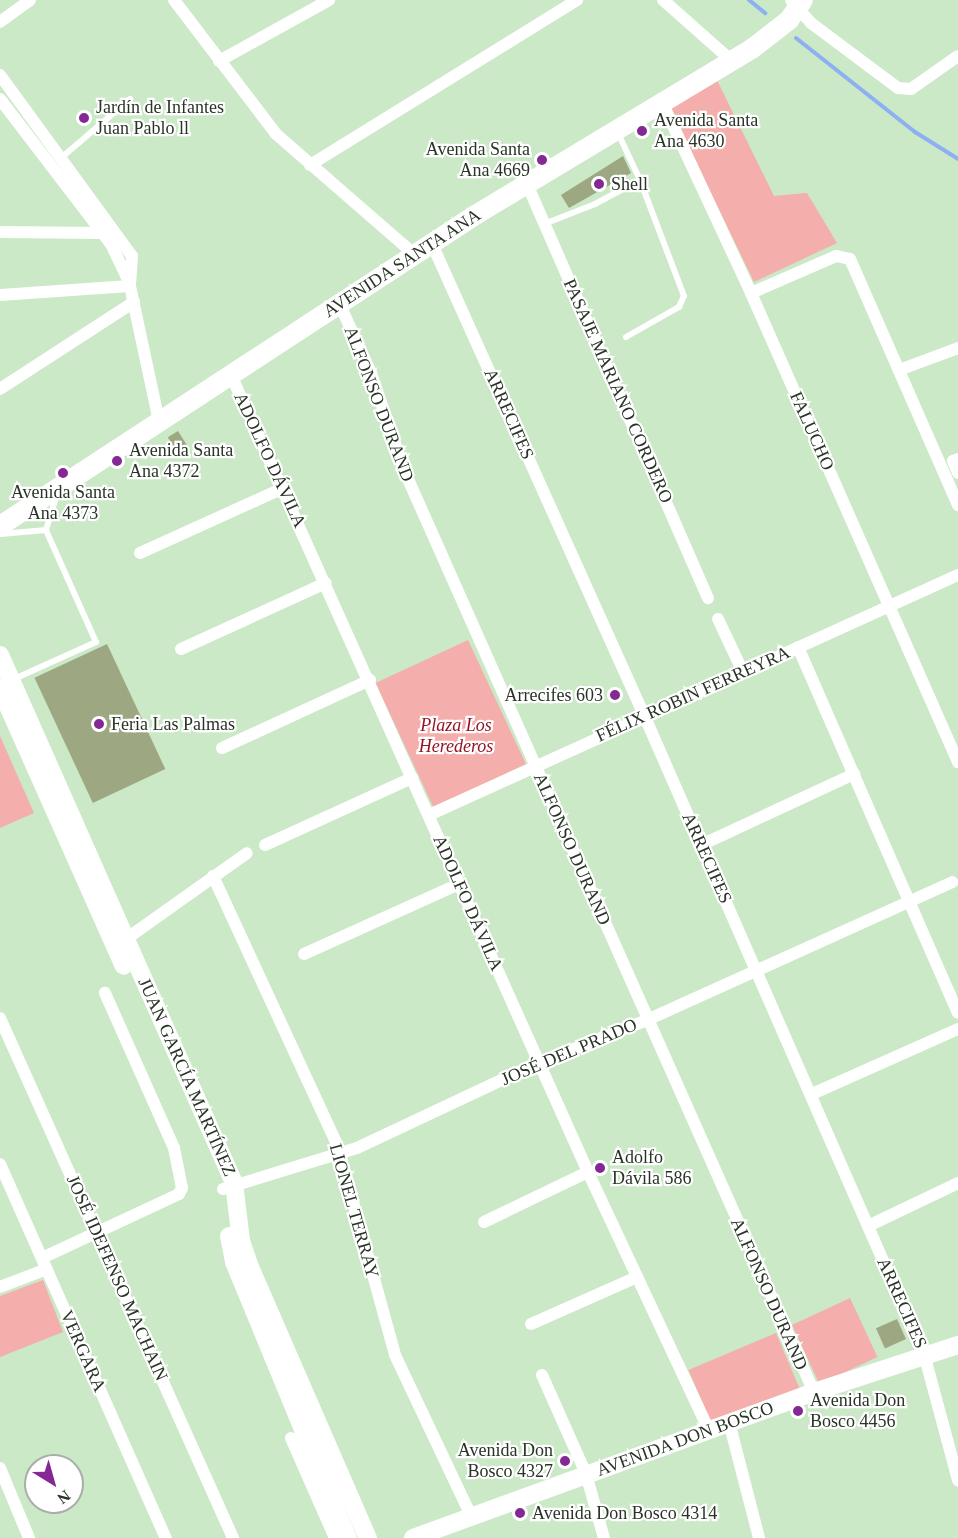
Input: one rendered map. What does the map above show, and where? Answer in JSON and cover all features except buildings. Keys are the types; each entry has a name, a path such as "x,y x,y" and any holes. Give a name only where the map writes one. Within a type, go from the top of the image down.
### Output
{"main road":[{"name":"AVENIDA SANTA ANA","path":"0,526 339,303 527,184 766,39 797,3"},
{"name":"JUAN GARCÍA MARTÍNEZ","path":"0,654 6,684 229,1186 234,1262 348,1538"},
{"name":"JUAN GARCÍA MARTÍNEZ","path":"6,684 126,939 229,1186 241,1241 250,1267 368,1538"},
{"name":"AVENIDA DON BOSCO","path":"413,1538 440,1533 471,1516 729,1422 924,1354 958,1345"}],"street":[{"path":"0,22 30,0"},
{"path":"174,0 269,127 415,255"},
{"path":"219,61 329,0"},
{"path":"310,165 577,0"},
{"path":"663,0 732,61"},
{"path":"797,3 811,23 898,88 911,89 958,56"},
{"path":"0,75 128,248 132,256 130,285"},
{"path":"0,99 103,233 130,285 159,421"},
{"name":"FALUCHO","path":"662,102 751,293 889,606 953,734 958,762"},
{"name":"PASAJE MARIANO CORDERO","path":"527,184 708,598"},
{"path":"0,232 103,233"},
{"name":"ARRECIFES","path":"432,244 644,715 924,1354 958,1480"},
{"path":"751,293 836,255 850,259 958,505"},
{"path":"0,295 130,285"},
{"path":"0,389 134,302"},
{"name":"ALFONSO DURAND","path":"339,303 370,373 404,470 536,765 646,1020 814,1392"},
{"path":"899,370 958,348"},
{"name":"ADOLFO DÁVILA","path":"231,375 588,1172 709,1430"},
{"path":"958,459 953,461 958,473"},
{"path":"140,553 282,488"},
{"name":"FÉLIX ROBIN FERREYRA","path":"429,815 644,715 958,574"},
{"path":"181,649 326,583"},
{"path":"718,619 742,672"},
{"path":"798,647 958,1013"},
{"path":"222,748 370,681"},
{"path":"701,845 854,774"},
{"path":"265,845 412,778"},
{"path":"126,939 247,853"},
{"name":"LIONEL TERRAY","path":"213,876 340,1154 395,1355 471,1516"},
{"name":"JOSÉ DEL PRADO","path":"229,1186 340,1154 540,1062 646,1020 952,882"},
{"path":"304,954 459,885"},
{"path":"0,1287 44,1263 95,1230 179,1194 182,1188 174,1148 105,993"},
{"name":"JOSÉ IDEFENSO MACHAIN","path":"0,1018 233,1538"},
{"path":"812,1095 958,1029"},
{"name":"VERGARA","path":"0,1164 166,1538"},
{"path":"484,1222 588,1172"},
{"path":"868,1226 958,1183"},
{"path":"531,1324 637,1278"},
{"path":"542,1375 586,1474 603,1538"},
{"path":"729,1422 759,1538"},
{"path":"291,1438 335,1538"},
{"path":"0,1468 29,1538"}],"lane":[{"path":"61,158 130,99"},
{"path":"616,130 640,180 684,296 679,307 626,337"},
{"path":"544,224 595,204 640,180"},
{"path":"6,684 96,642 46,530 50,506 66,483"},
{"path":"0,534 46,530"}],"green space":[{"path":"715,76 774,196 807,193 837,243 754,282 668,104"},
{"name":"Plaza Los Herederos","path":"468,640 526,764 433,807 376,683"},
{"path":"0,736 34,813 0,828"},
{"path":"43,1280 63,1332 0,1357 0,1296"},
{"path":"850,1298 877,1357 819,1384 792,1325"},
{"path":"776,1333 800,1390 713,1427 689,1370"}],"waterway":[{"path":"749,0 765,13"},
{"path":"796,38 915,132 958,159"}],"place":[{"name":"Jardín de Infantes Juan Pablo ll","path":"84,118"},
{"name":"Avenida Santa Ana 4630","path":"642,131"},
{"name":"Avenida Santa Ana 4669","path":"542,160"},
{"name":"Shell","path":"599,184"},
{"name":"Avenida Santa Ana 4372","path":"117,461"},
{"name":"Avenida Santa Ana 4373","path":"63,473"},
{"name":"Arrecifes 603","path":"615,695"},
{"name":"Feria Las Palmas","path":"99,724"},
{"name":"Adolfo Dávila 586","path":"600,1168"},
{"name":"Avenida Don Bosco 4456","path":"798,1411"},
{"name":"Avenida Don Bosco 4327","path":"565,1461"},
{"name":"Avenida Don Bosco 4314","path":"520,1513"}]}
